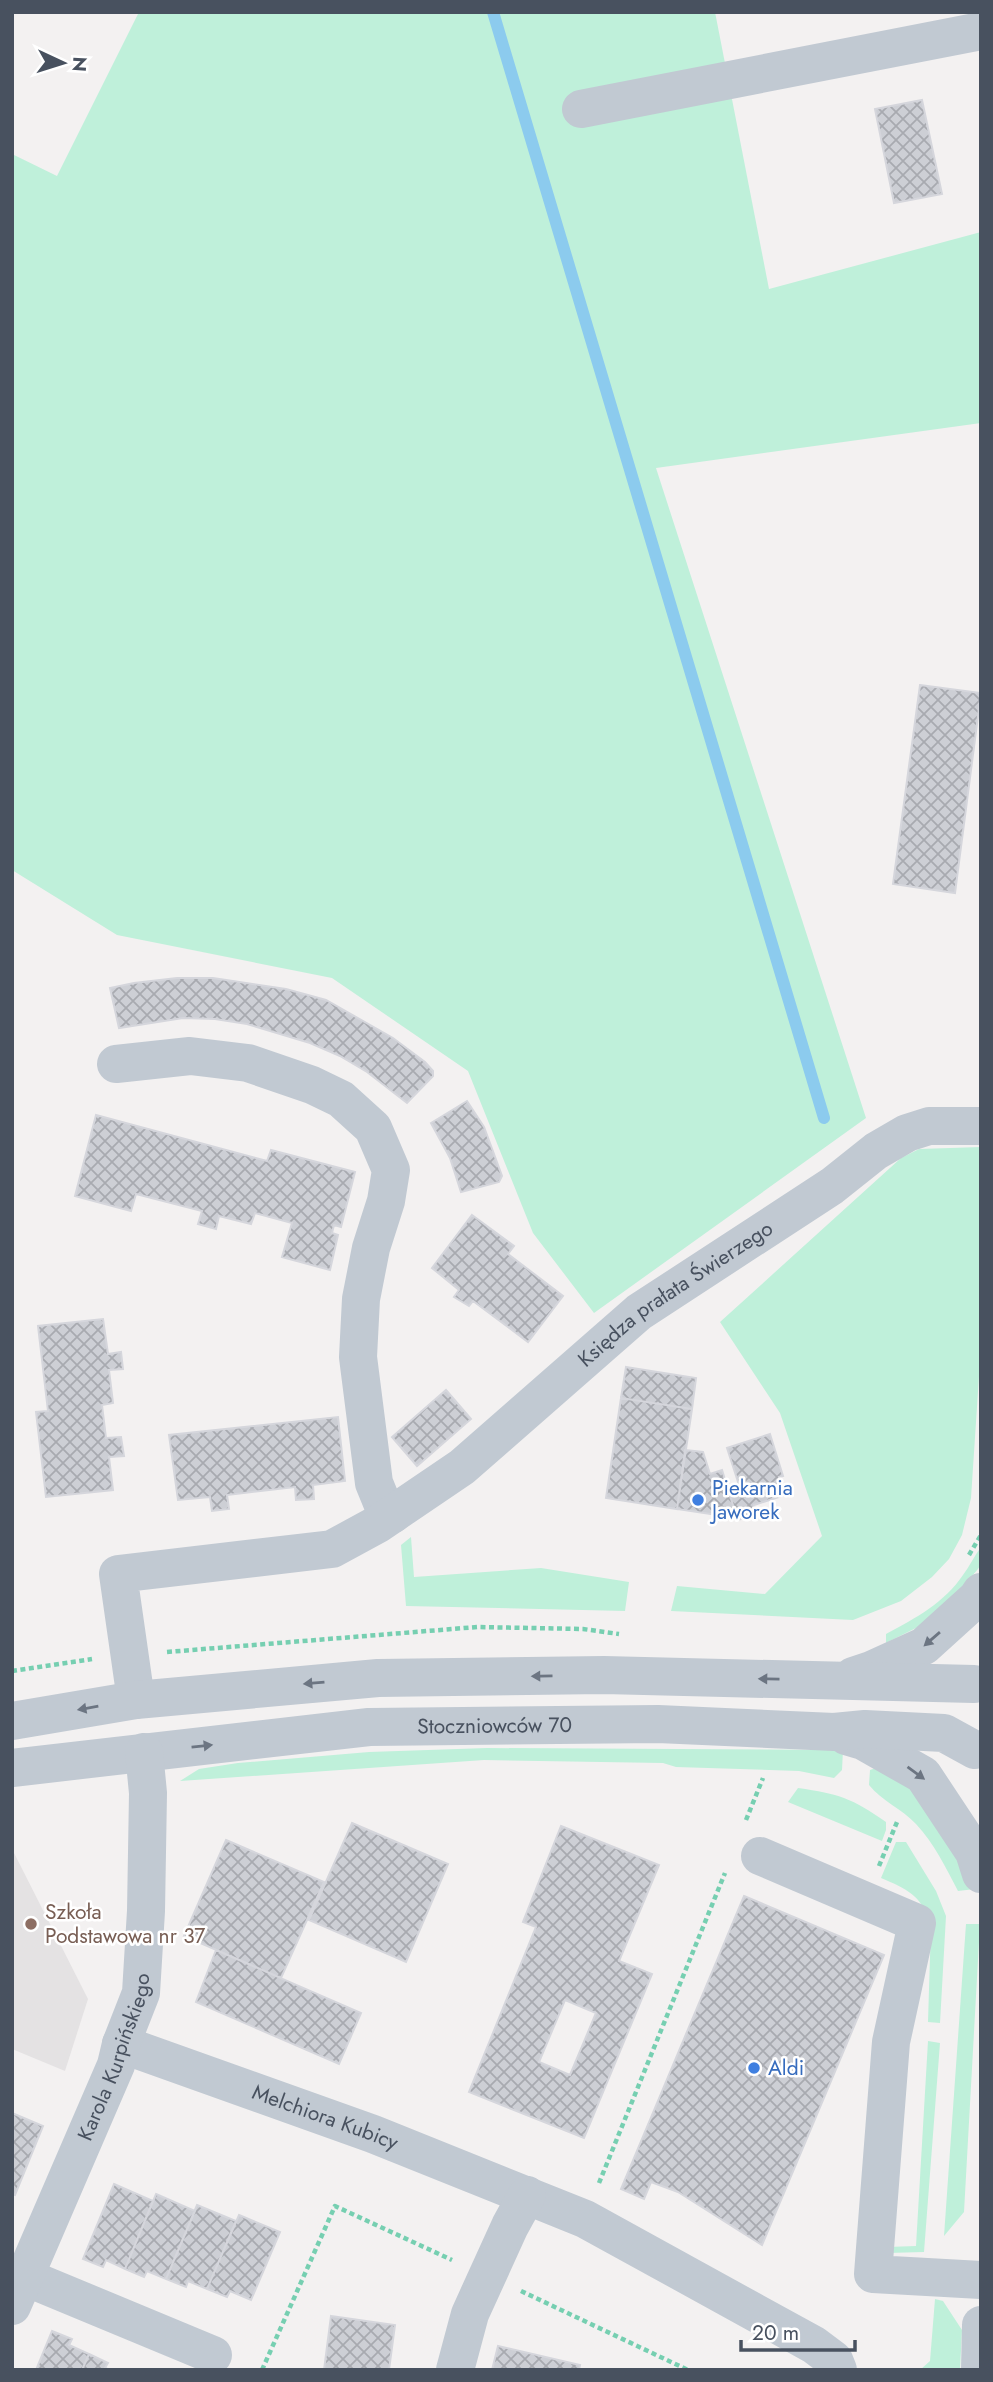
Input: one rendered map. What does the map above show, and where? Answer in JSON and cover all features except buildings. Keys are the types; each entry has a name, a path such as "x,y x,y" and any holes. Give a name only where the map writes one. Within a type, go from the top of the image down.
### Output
{"street":[{"path":"581,109 981,32"},
{"path":"116,1064 190,1056 248,1063 312,1085 341,1099 373,1128 391,1170 386,1201 371,1248 361,1299 358,1357 374,1483 383,1505 393,1514"},
{"name":"Księdza prałata Świerzego","path":"136,1700 118,1574 331,1549 393,1514 462,1467 639,1312 832,1186 876,1150 906,1133 929,1126 981,1126"},
{"path":"837,1680 871,1670 924,1646 977,1598 972,1578"},
{"path":"12,1721 136,1700 378,1678 604,1675 837,1680 977,1679 968,1706 969,1729 978,1754"},
{"name":"Stoczniowców 70","path":"12,1768 369,1727 658,1724 834,1732 865,1730 944,1733 978,1754"},
{"path":"834,1732 863,1741 923,1775 974,1852 981,1874"},
{"name":"Karola Kurpińskiego","path":"19,2292 116,2065 121,2044 141,1993 146,1911 148,1793 144,1752"},
{"path":"743,1852 917,1923 891,2042 873,2274 981,2280"},
{"name":"Melchiora Kubicy","path":"121,2044 373,2134 585,2219 814,2345 834,2360 838,2370"},
{"path":"454,2370 470,2314 486,2275 527,2195"},
{"path":"19,2292 213,2356"},
{"path":"979,2370 981,2325"}],"path":[{"path":"972,1578 981,1535"},
{"path":"12,1671 65,1662 477,1627 583,1629 623,1635"},
{"path":"585,2219 743,1852 763,1778"},
{"path":"865,1900 897,1822"},
{"path":"262,2370 335,2206 688,2370"}],"shaded area":[{"name":"Szkoła Podstawowa nr 37","path":"12,1849 88,1999 65,2071 12,2049"}],"green space":[{"path":"139,12 715,12 769,289 981,232 981,423 656,468 866,1118 594,1313 533,1233 468,1071 332,978 117,935 12,870 12,154 57,176"},
{"path":"981,1147 981,1346 971,1498 962,1535 949,1559 932,1577 901,1601 853,1620 671,1611 677,1586 765,1594 822,1536 780,1413 720,1322 901,1158 919,1149"},
{"path":"411,1537 414,1577 541,1568 629,1582 625,1611 406,1606 401,1545"},
{"path":"981,1547 981,1564 949,1603 926,1623 886,1643 886,1634 919,1616 947,1594"},
{"path":"487,1748 843,1750 842,1770 834,1778 799,1771 676,1767 663,1763 484,1760 180,1781 199,1769 238,1763 369,1752"},
{"path":"879,1767 906,1783 934,1813 975,1889 958,1891 922,1831 869,1785 870,1770"},
{"path":"798,1788 845,1798 874,1814 886,1822 882,1841 788,1802"},
{"path":"896,1842 906,1842 936,1891 946,1916 940,2023 928,2022 931,1924 927,1914 912,1894 881,1878"},
{"path":"966,1924 980,1924 964,2212 944,2236"},
{"path":"928,2041 940,2043 924,2252 887,2253 887,2247 916,2246"},
{"path":"935,2299 943,2301 962,2330 960,2370 920,2370 930,2361"}],"waterway":[{"path":"493,12 824,1118"}],"place":[{"name":"Piekarnia Jaworek","path":"698,1500"},
{"name":"Szkoła Podstawowa nr 37","path":"31,1924"},
{"name":"Aldi","path":"754,2068"}]}
